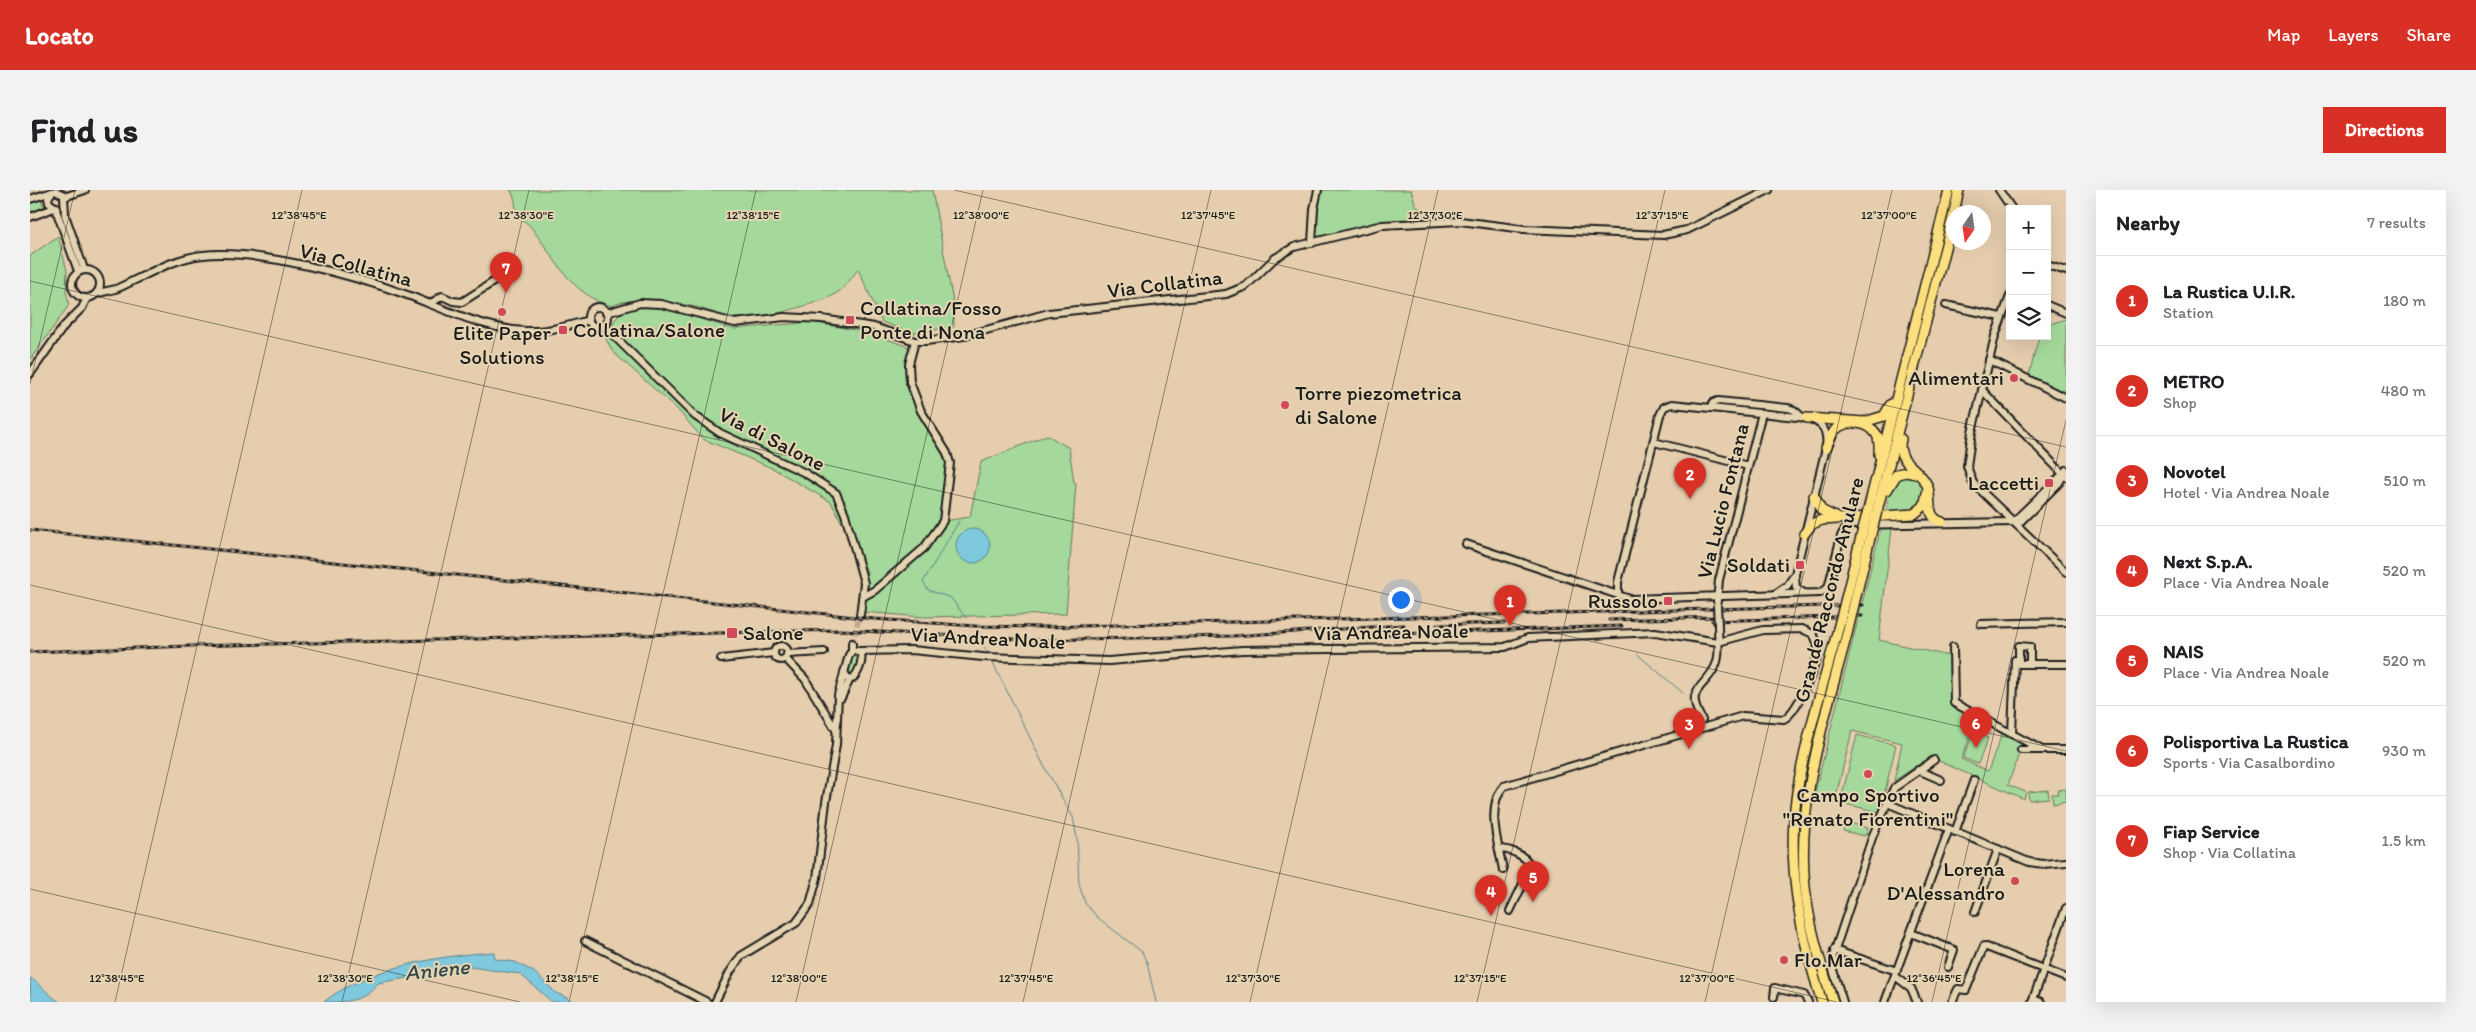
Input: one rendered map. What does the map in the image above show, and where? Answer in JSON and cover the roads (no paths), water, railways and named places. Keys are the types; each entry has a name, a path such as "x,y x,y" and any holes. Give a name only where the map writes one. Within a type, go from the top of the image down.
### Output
{"highway":[{"name":"Grande Raccordo Anulare","path":"1852,595 1862,534 1949,190"},
{"name":"Grande Raccordo Anulare","path":"1956,205 1959,190"},
{"name":"Grande Raccordo Anulare","path":"1833,1002 1809,915 1805,889 1803,841 1809,781 1843,630 1878,508 1946,244"},
{"path":"1804,418 1864,422 1880,418 1887,412 1906,364"},
{"path":"1908,393 1900,449 1905,460 1928,489 1931,513 1942,522"},
{"path":"1826,448 1833,433 1844,425 1858,424 1871,428 1878,439 1878,464 1875,480"},
{"path":"1878,508 1896,475 1906,472 1919,476"},
{"path":"1804,534 1814,522 1840,518 1914,514 1924,506 1928,489"},
{"path":"1814,496 1823,512 1840,518"},
{"name":"Grande Raccordo Anulare","path":"1822,1002 1799,912 1794,878 1793,839 1801,771 1843,630"}],"street":[{"path":"30,217 54,209 63,201 85,190"},
{"path":"1312,242 1314,209 1318,190"},
{"name":"Via Collatina","path":"606,313 640,304 685,309 735,323 784,317 822,318 874,327 916,341 964,336 1049,313 1226,294 1246,286 1282,253 1312,242 1382,225 1460,221 1524,229 1663,235 1687,230 1769,190"},
{"path":"1999,190 2009,205"},
{"path":"52,192 48,198 49,203 54,209 81,270"},
{"path":"30,199 52,192 60,192 81,270"},
{"name":"Via Collatina","path":"96,294 116,289 181,260 201,255 231,255 262,258 334,274 392,290 498,327 526,331 556,329 588,320"},
{"path":"2051,266 2066,271"},
{"path":"81,270 96,274 100,281 108,287 116,289"},
{"path":"74,316 79,302 71,284 72,278 81,270"},
{"path":"430,304 442,296 453,301 462,302 512,270"},
{"path":"77,296 87,298 96,294 100,281"},
{"path":"30,374 42,356 82,308 87,298"},
{"path":"1946,305 2001,317"},
{"path":"2006,305 2001,317 1982,390 1967,458 1968,473 1973,483 2066,572"},
{"path":"2051,307 2066,313"},
{"path":"595,308 602,308 606,313 607,320 603,325 596,327 588,320 589,313 595,308"},
{"name":"Via di Salone","path":"603,325 701,420 749,448 806,473 833,490 846,514 864,583 864,596 860,615"},
{"path":"864,596 874,590 924,548 943,521 950,463 947,453 921,411 910,382 909,364 916,341"},
{"path":"1989,360 2066,398"},
{"path":"1466,544 1636,600 1820,593 1828,588 1841,536 1849,526 1857,524 1942,522 2015,524 2065,474 1982,390"},
{"path":"1710,408 1713,402 1718,401 1780,407 1794,410 1804,418 1823,426 1827,434 1826,448 1795,574 1796,588 1805,594"},
{"path":"1618,594 1618,582 1661,412 1666,405 1804,418"},
{"name":"Via Lucio Fontana","path":"1702,720 1694,705 1694,696 1716,665 1719,580 1762,413"},
{"path":"1654,442 1748,466"},
{"path":"1774,594 1787,586 1795,574"},
{"path":"1981,624 2066,622"},
{"name":"Via Andrea Noale","path":"855,651 912,650 983,657 1109,661 1242,650 1505,647 1528,638 1655,632 1718,642 1763,630 1802,629 1813,634 1818,648 1815,661 1798,702 1788,716 1780,720 1744,716 1627,751 1511,782 1501,789 1495,810 1503,870"},
{"path":"852,643 855,651 862,659"},
{"path":"721,659 774,653 776,649 782,646 786,648 786,656 805,679 837,733"},
{"path":"1953,647 1954,703 2042,750"},
{"path":"838,710 844,689 850,679 856,676 862,659 874,650"},
{"path":"715,1002 738,960 745,953 796,923 810,904 817,878 844,672 849,655 855,651"},
{"path":"774,653 777,659 786,656 824,652"},
{"path":"2012,733 2015,660"},
{"path":"2030,664 2066,664"},
{"path":"844,672 846,677 850,679"},
{"path":"822,706 828,713 838,710"},
{"path":"822,706 838,710"},
{"path":"2021,750 2066,750"},
{"path":"1843,1002 1833,970 1834,950 1870,843 1897,784 1934,760"},
{"path":"1918,770 1941,780"},
{"path":"1885,1002 1952,830 1974,780"},
{"path":"1887,803 2036,863 2066,862"},
{"path":"1499,848 1520,855 1530,864 1510,911"},
{"path":"1975,912 1998,849"},
{"path":"2041,1002 2032,1000 2066,908"},
{"path":"1911,933 1954,950 1948,967"},
{"path":"585,940 708,1002"},
{"path":"1952,1002 1958,988 1966,990 1984,946 2066,978"},
{"path":"1834,950 1896,974 1911,988 1917,1002"},
{"path":"1774,997 1776,986 1802,995 1808,1002"}],"water":[{"path":"973,529 985,534 990,546 985,558 973,563 961,558 956,546 961,534"},
{"name":"Aniene","path":"494,952 495,959 515,962 534,972 556,993 576,1002 552,1002 520,974 463,966 454,970 378,983 366,994 354,1000 324,1002 341,990 361,980 405,965 451,956"},
{"path":"30,978 52,996 60,1002 31,1002"}],"waterway":[{"path":"959,521 923,582 928,590 951,598 966,618"},
{"path":"984,647 987,652"},
{"path":"1637,654 1683,693"},
{"path":"992,661 1045,768 1073,817 1077,838 1079,884 1085,903 1097,917 1142,952 1147,963 1156,1002"}],"tunnel":[{"path":"852,643 860,615"}],"railway":[{"path":"30,530 874,619 975,626 1042,627 1863,605"},
{"path":"1712,621 1862,616"},
{"path":"1609,620 1719,617"},
{"path":"1437,625 1504,623"},
{"path":"30,652 191,646 841,630 1034,640 1233,636 1404,625"},
{"path":"1367,635 1622,626"}],"place":[{"name":"Fiap Service","path":"506,293"},
{"name":"Elite Paper Solutions","path":"502,312"},
{"name":"Collatina/Fosso Ponte di Nona","path":"850,320"},
{"name":"Collatina/Salone","path":"563,330"},
{"name":"Alimentari","path":"2014,378"},
{"name":"Torre piezometrica di Salone","path":"1285,405"},
{"name":"Laccetti","path":"2049,483"},
{"name":"METRO","path":"1690,499"},
{"name":"Soldati","path":"1800,565"},
{"name":"Russolo","path":"1668,601"},
{"name":"La Rustica U.I.R.","path":"1510,626"},
{"name":"Salone","path":"732,633"},
{"name":"Polisportiva La Rustica","path":"1976,748"},
{"name":"Novotel","path":"1689,749"},
{"name":"Campo Sportivo \"Renato Fiorentini\"","path":"1868,774"},
{"name":"Lorena D'Alessandro","path":"2015,881"},
{"name":"NAIS","path":"1533,902"},
{"name":"Next S.p.A.","path":"1491,916"},
{"name":"Flo.Mar","path":"1784,960"}]}
